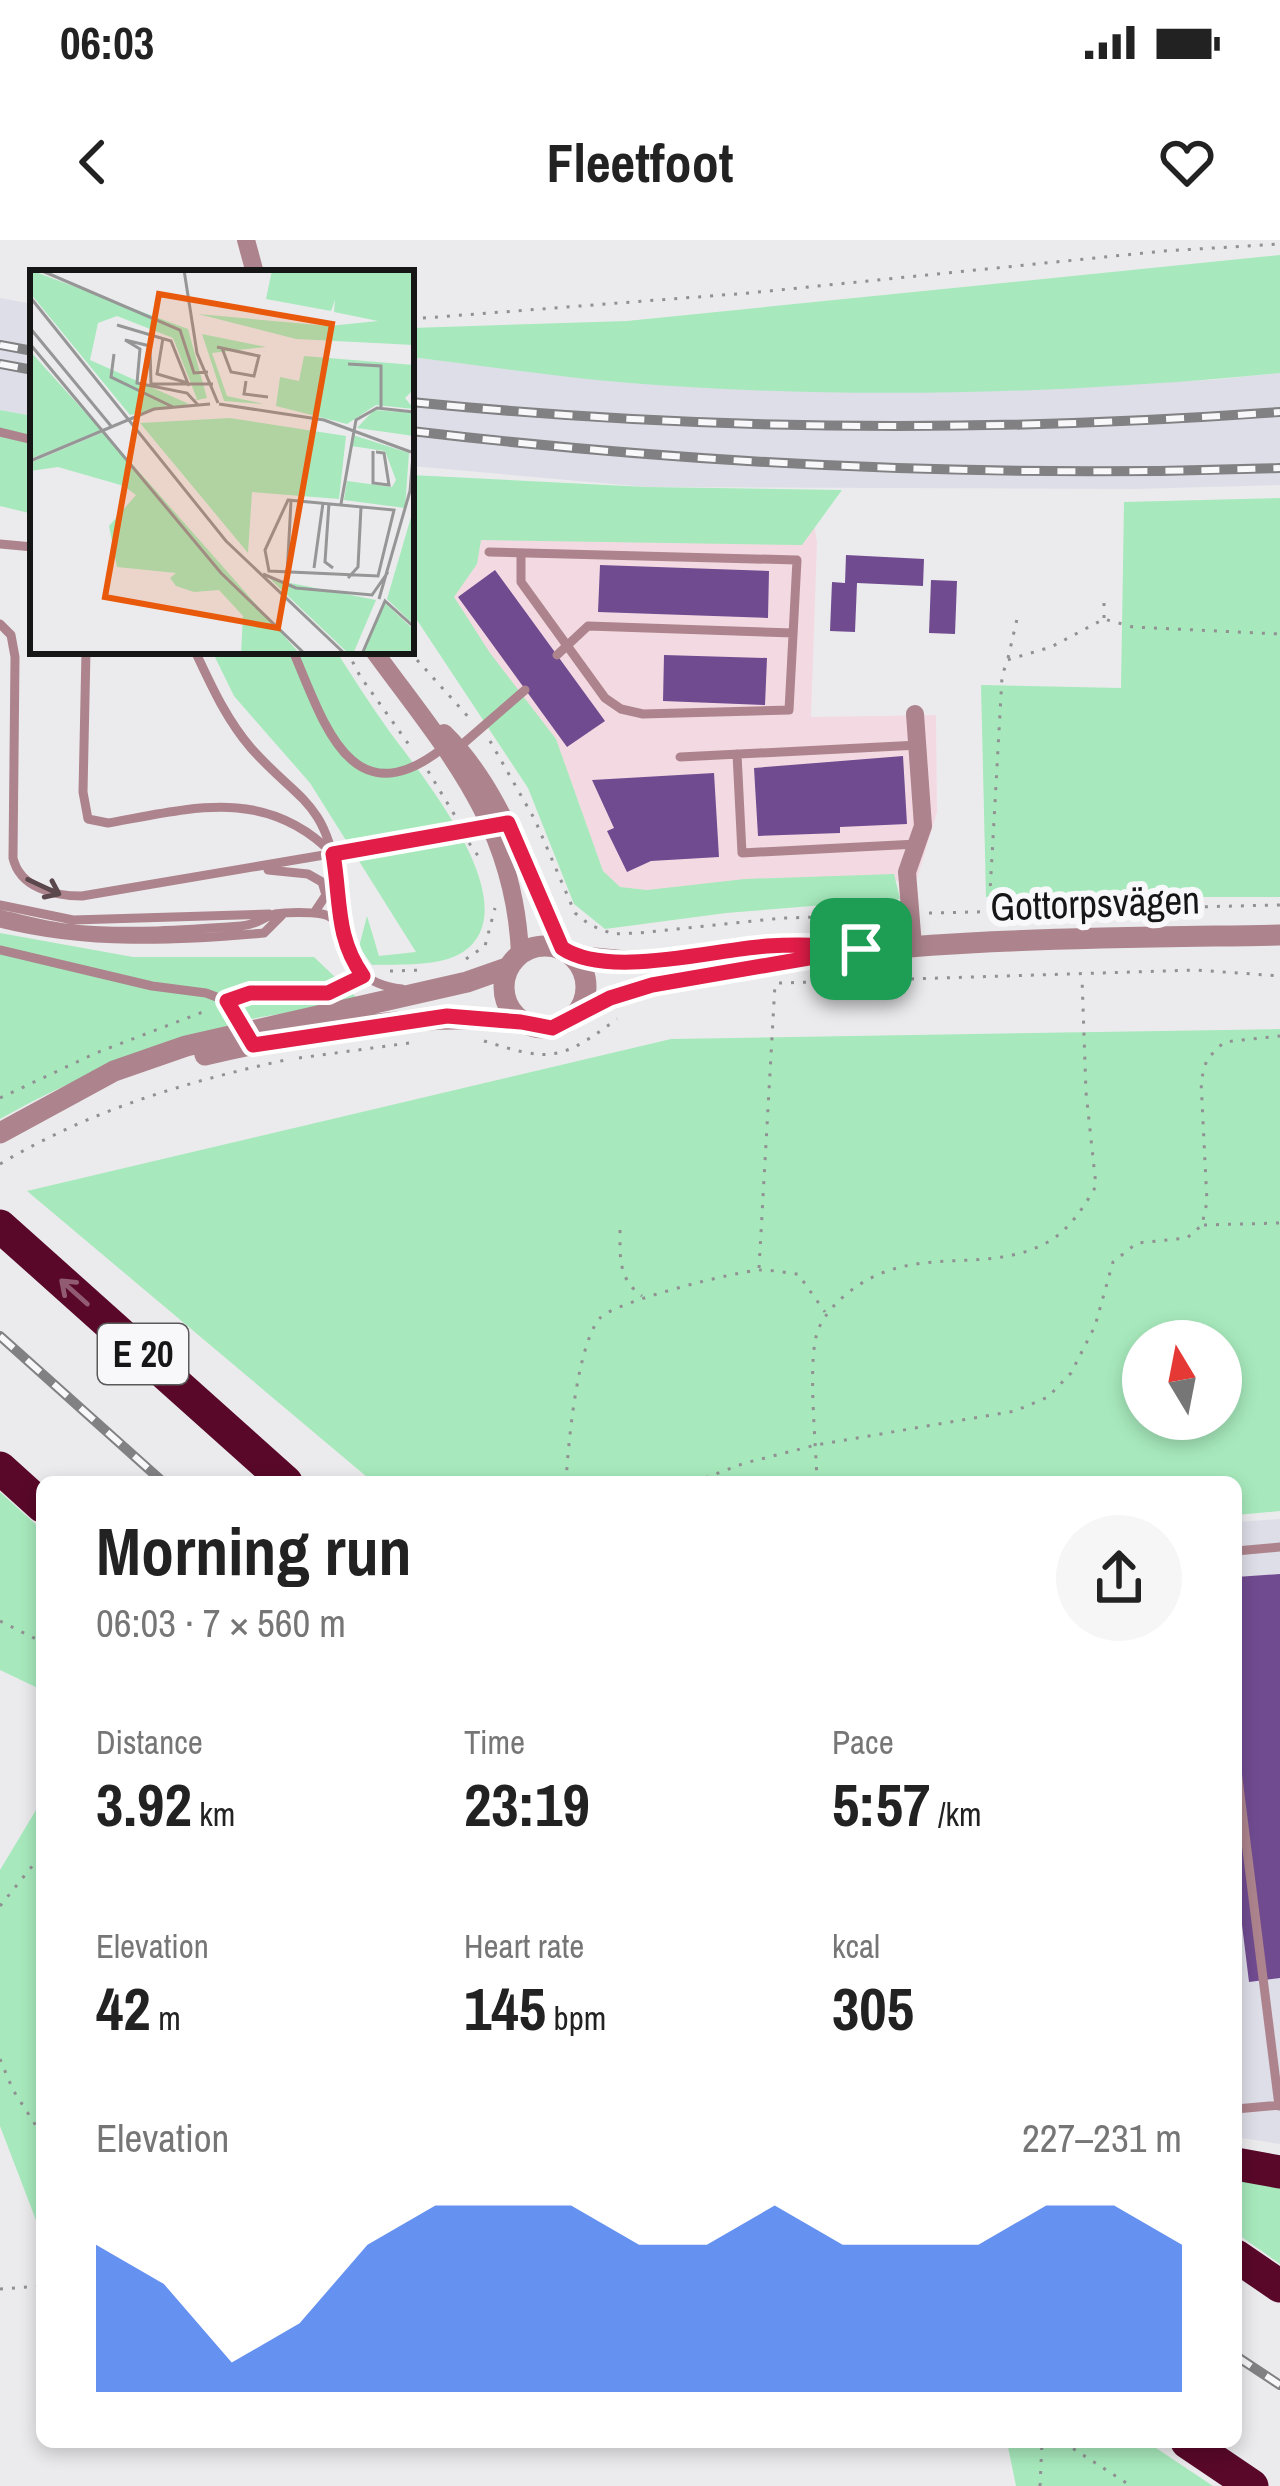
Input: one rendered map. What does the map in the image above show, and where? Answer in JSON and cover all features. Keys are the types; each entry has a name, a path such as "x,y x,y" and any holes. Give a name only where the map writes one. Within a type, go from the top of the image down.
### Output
{"highway":[{"name":"E 20","path":"0,1226 279,1476"},
{"path":"0,1468 36,1501"},
{"path":"1242,2165 1280,2172"},
{"path":"1242,2260 1280,2286"},
{"path":"1196,2448 1252,2486"}],"street":[{"path":"246,240 254,270"},
{"path":"376,654 451,748 500,824 568,952 584,970 587,984 577,1014"},
{"path":"913,946 908,872 923,826 915,714"},
{"path":"500,824 514,893 514,961 505,998 521,1022"},
{"name":"Gottorpsvägen","path":"249,1038 447,1016 552,1028 610,998 668,981 861,949 1047,939 1280,935"},
{"name":"Gottorpsvägen","path":"0,1133 46,1108 249,1038 425,992 547,945 636,962 765,946 820,944 861,949"}],"lane":[{"path":"0,432 30,439"},
{"path":"0,544 30,548"},
{"path":"489,552 796,560 789,710 644,714 621,710 605,698 521,582 521,553"},
{"path":"0,624 11,635 15,657 11,796 16,870 57,896 82,896 500,824"},
{"path":"557,655 588,626 793,633"},
{"path":"86,654 83,792 88,819 108,823 245,806 290,820 333,854"},
{"path":"196,654 222,708 251,748 318,813 333,854 342,905 338,921 347,954 363,976 378,986 425,992"},
{"path":"294,654 334,741 352,763 385,776 423,764 481,730 525,690"},
{"path":"680,757 919,745"},
{"path":"737,754 742,854 916,844"},
{"path":"0,805 11,796"},
{"path":"0,835 12,845"},
{"path":"251,868 319,879 326,896 314,913"},
{"path":"0,914 73,920 314,913 338,921"},
{"path":"0,914 74,938 107,940 264,933 278,915"},
{"path":"0,950 152,986 206,993 227,1001 249,1038"},
{"path":"1242,1550 1280,1547"},
{"path":"1242,1810 1279,2106 1242,2109"}],"path":[{"path":"414,319 1280,244"},
{"path":"1104,601 1104,619"},
{"path":"989,912 1002,677 1017,619"},
{"path":"1007,660 1051,647 1104,619 1133,627 1280,634"},
{"path":"349,654 450,802 490,872"},
{"path":"411,654 481,730 510,770 561,881"},
{"path":"460,963 485,946 495,921 495,898"},
{"path":"0,1098 96,1053 250,993 328,993 363,976 437,969"},
{"path":"759,1270 775,984 1196,970 1280,976"},
{"path":"817,1476 815,1342 826,1313 880,1272 916,1262 1027,1250 1051,1241 1096,1186 1086,1092 1082,974"},
{"path":"469,1039 538,1056 558,1055 583,1044 617,1019"},
{"path":"710,1476 816,1445 1015,1411 1048,1397 1071,1373 1095,1326 1113,1262 1137,1243 1187,1238 1202,1225 1207,1202 1201,1081 1207,1059 1224,1042 1280,1036"},
{"path":"0,1164 131,1100 169,1088 294,1058 408,1043"},
{"path":"1202,1225 1280,1223"},
{"path":"620,1230 620,1265 630,1287 644,1297"},
{"path":"566,1476 568,1431 589,1336 602,1314 644,1297 759,1270 798,1274 826,1313"},
{"path":"0,1621 36,1639"},
{"path":"0,1906 36,1861"},
{"path":"0,2060 36,2126"},
{"path":"0,2289 36,2286"},
{"path":"1040,2486 1042,2448"},
{"path":"1072,2448 1131,2486"}],"shaded area":[{"path":"0,298 30,303 30,415 0,410"},
{"path":"414,357 630,383 873,391 1212,380 1280,373 1280,485 646,487 414,466"},
{"path":"423,501 813,517 817,542 811,717 936,715 937,812 917,879 657,902 616,896 468,656"},
{"path":"1280,1519 1280,2144 1242,2138 1242,1522"}],"green space":[{"path":"1280,255 1280,373 1037,390 792,392 603,381 414,357 414,328 627,321"},
{"path":"0,410 30,415 30,513 0,506"},
{"path":"414,475 646,487 842,490 802,545 481,540 477,564 454,597 556,739 603,871 620,887 647,890 745,879 894,874 900,899 726,913 605,929 574,904 528,788 414,616"},
{"path":"1280,498 1280,897 986,897 981,685 1121,688 1124,502"},
{"path":"213,654 338,654 442,805 477,872 484,903 481,931 463,952 431,962 372,965 359,947 367,916 379,956 416,952 310,783 234,696"},
{"path":"0,933 133,957 314,957 356,997 184,1039 90,1075 0,1119"},
{"path":"1280,1029 1280,1511 1242,1514 1242,1476 366,1476 27,1191 671,1039"},
{"path":"0,1492 36,1525 36,1687 0,1670"},
{"path":"36,1810 36,2220 0,2126 0,1870"},
{"path":"1242,2176 1280,2179 1280,2264 1242,2237"},
{"path":"1008,2448 1156,2448 1213,2486 1016,2486"}],"building":[{"path":"846,555 924,559 923,586 857,583 855,632 830,631 832,582 845,583"},
{"path":"600,565 769,571 768,618 598,612"},
{"path":"495,570 605,721 567,747 458,597"},
{"path":"931,580 957,581 955,634 929,633"},
{"path":"664,655 767,658 765,705 663,701"},
{"path":"903,756 907,824 758,836 754,768"},
{"path":"714,773 719,857 651,861 627,872 607,831 614,828 592,780"},
{"path":"1280,1574 1280,1978 1249,1982 1242,1925 1242,1577"}],"railway":[{"path":"0,345 30,350"},
{"path":"0,364 30,369"},
{"path":"414,402 628,419 845,426 1063,423 1280,412"},
{"path":"414,431 628,453 845,466 1062,471 1280,468"},
{"path":"0,1336 156,1476"},
{"path":"1242,2360 1280,2385"}],"route":[{"path":"508,823 562,948 574,956 636,962 765,946 820,944 861,949 652,985 610,998 552,1028 447,1016 253,1045 227,1001 250,993 328,993 363,976 347,954 338,921 342,905 333,854 508,823"}]}
